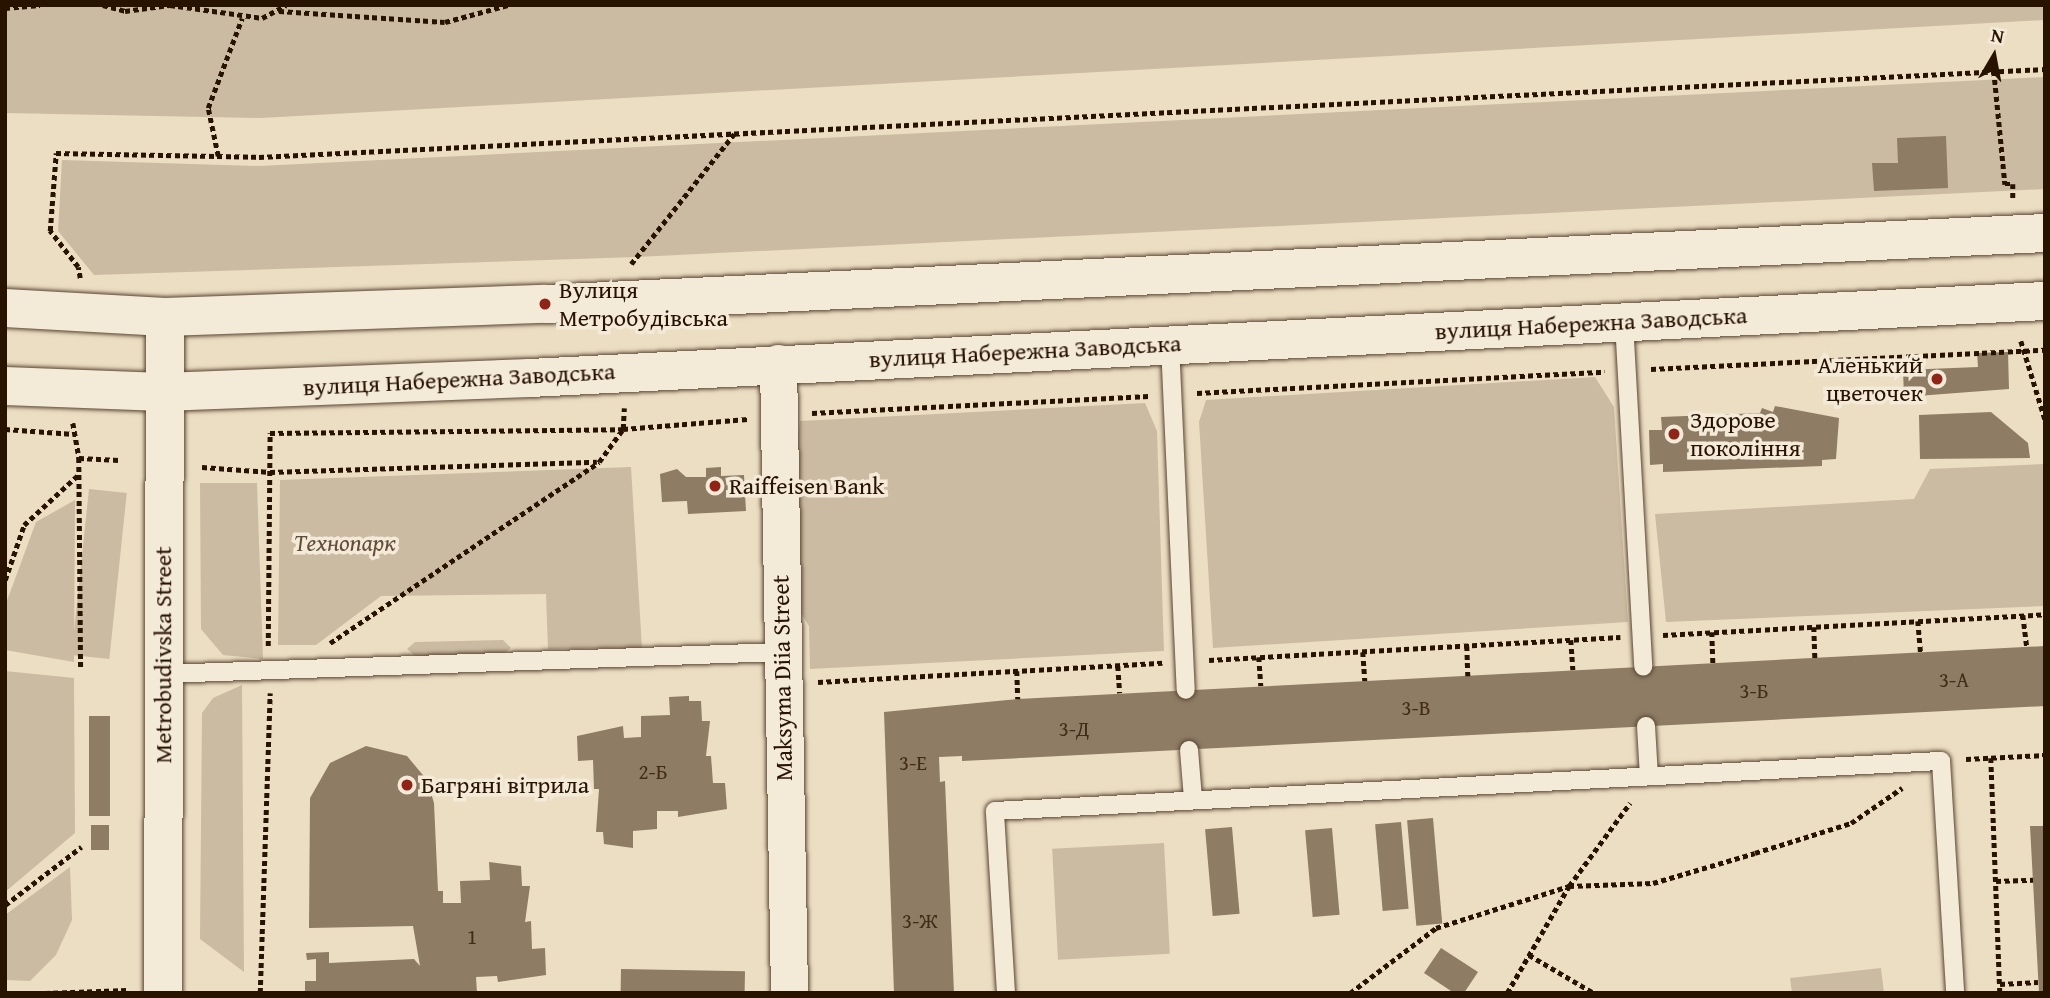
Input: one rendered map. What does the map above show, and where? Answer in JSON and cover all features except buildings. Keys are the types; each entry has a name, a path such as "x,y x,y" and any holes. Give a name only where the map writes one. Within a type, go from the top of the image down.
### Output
{"main road":[{"path":"8,306 165,317 2045,233"},
{"name":"вулиця Набережна Заводська","path":"5,386 163,392 2045,301"},
{"name":"Metrobudivska Street","path":"145,991 163,674 165,317"}],"street":[{"name":"Maksyma Diia Street","path":"778,363 789,993"}],"lane":[{"path":"1623,322 1643,666"},
{"path":"1170,344 1186,690"},
{"path":"163,674 782,668"},
{"path":"1646,726 1649,776"},
{"path":"1189,750 1193,799"},
{"path":"1006,993 995,811 1941,761 1955,993"}],"path":[{"path":"5,8 40,5"},
{"path":"103,5 125,11 170,5 242,18 279,11 445,22 508,5"},
{"path":"279,11 286,5"},
{"path":"218,156 208,108 242,18"},
{"path":"78,267 50,231 56,153 218,156 2045,69"},
{"path":"1994,71 2005,184 2013,184 2013,205"},
{"path":"637,257 734,133"},
{"path":"2021,341 2045,419"},
{"path":"260,993 271,673 268,650 270,433 623,429 779,415 2045,350"},
{"path":"317,652 599,461 623,429 624,407"},
{"path":"73,411 79,458 81,670"},
{"path":"5,429 74,435"},
{"path":"79,458 119,460"},
{"path":"202,467 270,472 599,461"},
{"path":"5,580 24,525 79,473"},
{"path":"782,668 1017,671 2045,614"},
{"path":"2023,615 2027,647"},
{"path":"1919,621 1921,653"},
{"path":"1814,627 1815,658"},
{"path":"1712,632 1713,663"},
{"path":"1571,640 1573,670"},
{"path":"1467,646 1468,676"},
{"path":"268,650 280,651"},
{"path":"1363,652 1365,681"},
{"path":"1259,657 1261,686"},
{"path":"1118,666 1120,694"},
{"path":"1017,671 1018,699"},
{"path":"1349,993 1436,928 1569,886 1653,883 1851,823 1941,761 2045,755"},
{"path":"1991,758 2000,993"},
{"path":"1507,993 1569,886 1649,776"},
{"path":"5,905 82,847"},
{"path":"1996,881 2033,880"},
{"path":"1529,955 1594,993"},
{"path":"2000,984 2038,982"},
{"path":"45,993 145,991"}],"green space":[{"path":"5,5 2045,5 2045,20 261,118 5,113"},
{"path":"2045,77 2045,189 637,257 94,275 58,231 62,160 259,166"},
{"path":"1595,377 1614,407 1628,622 1213,648 1199,422 1206,400"},
{"path":"1145,403 1157,431 1164,651 810,669 809,626 800,612 796,458 800,421"},
{"path":"2045,464 2045,606 1666,622 1655,514 1914,499 1930,469"},
{"name":"Технопарк","path":"631,467 642,648 548,649 546,594 381,596 316,645 278,645 280,480"},
{"path":"200,483 257,483 263,659 223,655 201,629"},
{"path":"89,489 127,493 109,659 72,655"},
{"path":"75,500 74,662 5,650 5,606 36,522"},
{"path":"503,640 511,648 503,654 416,657 407,649 415,642"},
{"path":"5,671 74,678 75,833 5,892"},
{"path":"242,685 244,972 200,939 202,713 213,698"},
{"path":"1164,843 1170,954 1058,960 1052,849"},
{"path":"70,867 72,920 56,955 30,981 5,980 5,915"},
{"path":"1881,968 1884,993 1792,993 1790,978"}],"place":[{"name":"Вулиця Метробудівська","path":"545,304"},
{"name":"Аленький цветочек","path":"1937,379"},
{"name":"Здорове покоління","path":"1674,434"},
{"name":"Raiffeisen Bank","path":"715,486"},
{"name":"Багряні вітрила","path":"407,785"}]}
